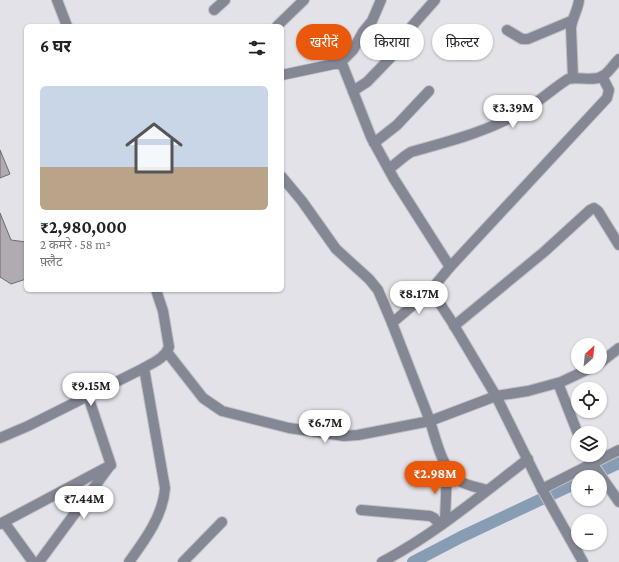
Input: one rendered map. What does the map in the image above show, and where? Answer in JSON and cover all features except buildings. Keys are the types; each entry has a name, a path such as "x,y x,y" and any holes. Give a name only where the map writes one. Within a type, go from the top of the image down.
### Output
{"street":[{"path":"57,0 66,24"},
{"path":"214,10 225,0"},
{"path":"279,24 304,0"},
{"path":"284,75 319,66 339,64 353,50 363,32 372,21 381,0"},
{"path":"353,91 367,82 395,53 415,23 435,0"},
{"path":"574,78 571,28 580,0"},
{"path":"507,30 522,39 528,39 572,21"},
{"path":"389,169 411,152 463,137 509,118 536,103 563,82 574,78 602,76 619,59"},
{"path":"339,64 343,66 374,143 450,267"},
{"path":"392,323 430,290 607,98 609,90 602,76"},
{"path":"374,143 397,126 429,91"},
{"path":"284,179 302,201 336,249 369,279 378,290 430,421 447,470 443,523"},
{"path":"454,326 544,252 594,208 598,211 619,246"},
{"path":"430,290 454,326 496,396 542,489 583,562"},
{"path":"0,438 28,426 162,358 169,347 163,310 157,292"},
{"path":"607,357 619,348"},
{"path":"167,352 203,398 222,411 289,428 344,436 358,435 430,421 496,396 528,391 558,383 578,374"},
{"path":"129,562 149,534 161,509 165,496 165,488 144,368"},
{"path":"558,383 575,426"},
{"path":"88,396 111,465"},
{"path":"607,454 619,450"},
{"path":"382,562 400,552 443,523 528,459"},
{"path":"542,489 585,462"},
{"path":"592,462 619,502"},
{"path":"33,562 2,523 111,465"},
{"path":"39,562 111,465"},
{"path":"447,470 458,480 487,490"},
{"path":"361,510 430,516 443,523"},
{"path":"183,562 222,522"}],"waterway":[{"path":"604,470 619,463"},
{"path":"413,562 461,537 571,485"}]}
